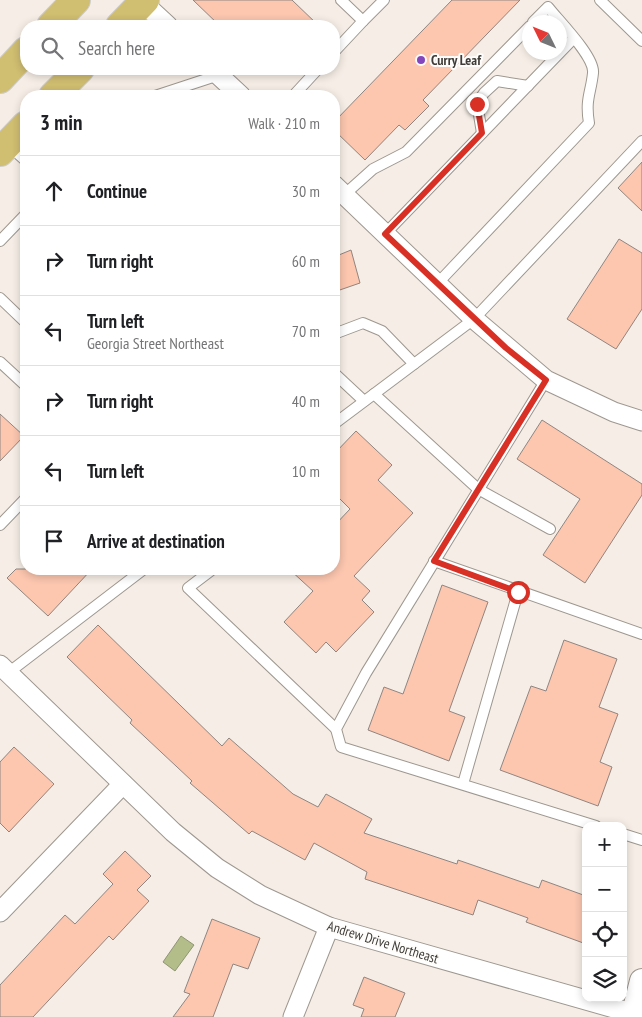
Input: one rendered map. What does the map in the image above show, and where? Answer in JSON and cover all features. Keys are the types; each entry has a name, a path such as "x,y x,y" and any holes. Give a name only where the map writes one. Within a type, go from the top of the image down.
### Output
{"main road":[{"path":"57,20 76,0"},
{"path":"126,20 143,1"},
{"path":"0,78 20,57"},
{"path":"59,90 74,75"},
{"path":"11,153 20,136"}],"street":[{"path":"143,1 162,20"},
{"path":"219,75 235,90"},
{"path":"340,191 474,319 546,380 614,412 642,420"},
{"name":"Andrew Drive Northeast","path":"4,669 173,832 217,868 260,895 329,927 636,1015"},
{"path":"0,912 123,784"},
{"path":"293,1017 329,927"},
{"path":"636,1015 642,981"}],"lane":[{"path":"341,0 363,21"},
{"path":"340,46 384,0"},
{"path":"600,0 642,41"},
{"path":"438,284 589,122 587,109 588,91 594,72 589,58 548,4 539,15"},
{"path":"340,189 373,168 406,152 522,34"},
{"path":"385,234 573,39"},
{"path":"170,90 208,75"},
{"path":"299,90 312,75"},
{"path":"482,133 477,104 484,93 497,81 528,86"},
{"path":"340,419 474,319 642,141"},
{"path":"0,241 20,220"},
{"path":"0,298 20,317"},
{"path":"340,332 364,323 382,331 414,364"},
{"path":"0,362 20,380"},
{"path":"340,379 364,401"},
{"path":"336,729 366,673 546,380"},
{"path":"374,394 478,489 550,529"},
{"path":"0,525 20,504"},
{"path":"434,561 642,634"},
{"path":"4,669 136,575"},
{"path":"205,575 188,588 336,729 341,747 583,822"},
{"path":"463,784 518,592"},
{"path":"627,835 642,840"}],"shaded area":[{"path":"181,936 194,945 175,971 163,962"}],"building":[{"path":"193,0 292,0 313,20 214,20"},
{"path":"452,0 520,0 423,100 429,106 405,130 399,125 365,160 340,136 340,116"},
{"path":"642,162 642,211 618,188"},
{"path":"619,239 642,253 642,309 616,349 567,319"},
{"path":"351,250 360,283 340,290 340,255"},
{"path":"0,414 20,432 20,440 0,461"},
{"path":"542,420 642,484 642,495 585,583 543,555 580,499 517,459"},
{"path":"356,431 392,465 378,480 413,513 354,576 370,591 362,600 374,612 336,652 326,642 316,653 284,622 313,591 296,575 340,575 340,520 350,509 340,499 340,448"},
{"path":"16,569 20,569 20,575 86,575 48,616 7,578"},
{"path":"442,585 488,602 449,711 465,717 449,761 368,730 384,687 403,694"},
{"path":"98,625 222,746 229,738 293,794 318,807 326,794 372,819 364,833 457,864 458,860 539,888 542,880 582,895 582,943 526,922 528,918 478,900 473,915 365,879 367,872 314,843 305,860 252,831 249,834 190,783 192,781 130,723 132,720 67,657"},
{"path":"564,640 617,659 599,707 618,714 600,762 612,767 598,806 500,770 531,686 546,691"},
{"path":"14,747 54,784 9,832 0,823 0,762"},
{"path":"125,851 151,876 137,890 149,901 113,940 109,936 33,1017 0,1017 0,985 65,915 75,924 113,884 103,874"},
{"path":"212,919 260,938 248,969 233,964 213,1017 173,1017 190,994 184,992"},
{"path":"364,977 405,993 395,1017 361,1017 364,1009 353,1005"}],"place":[{"name":"Curry Leaf","path":"421,60"}],"route":[{"path":"477,104 482,133 385,234 474,319 546,380 434,561 518,592"}]}
